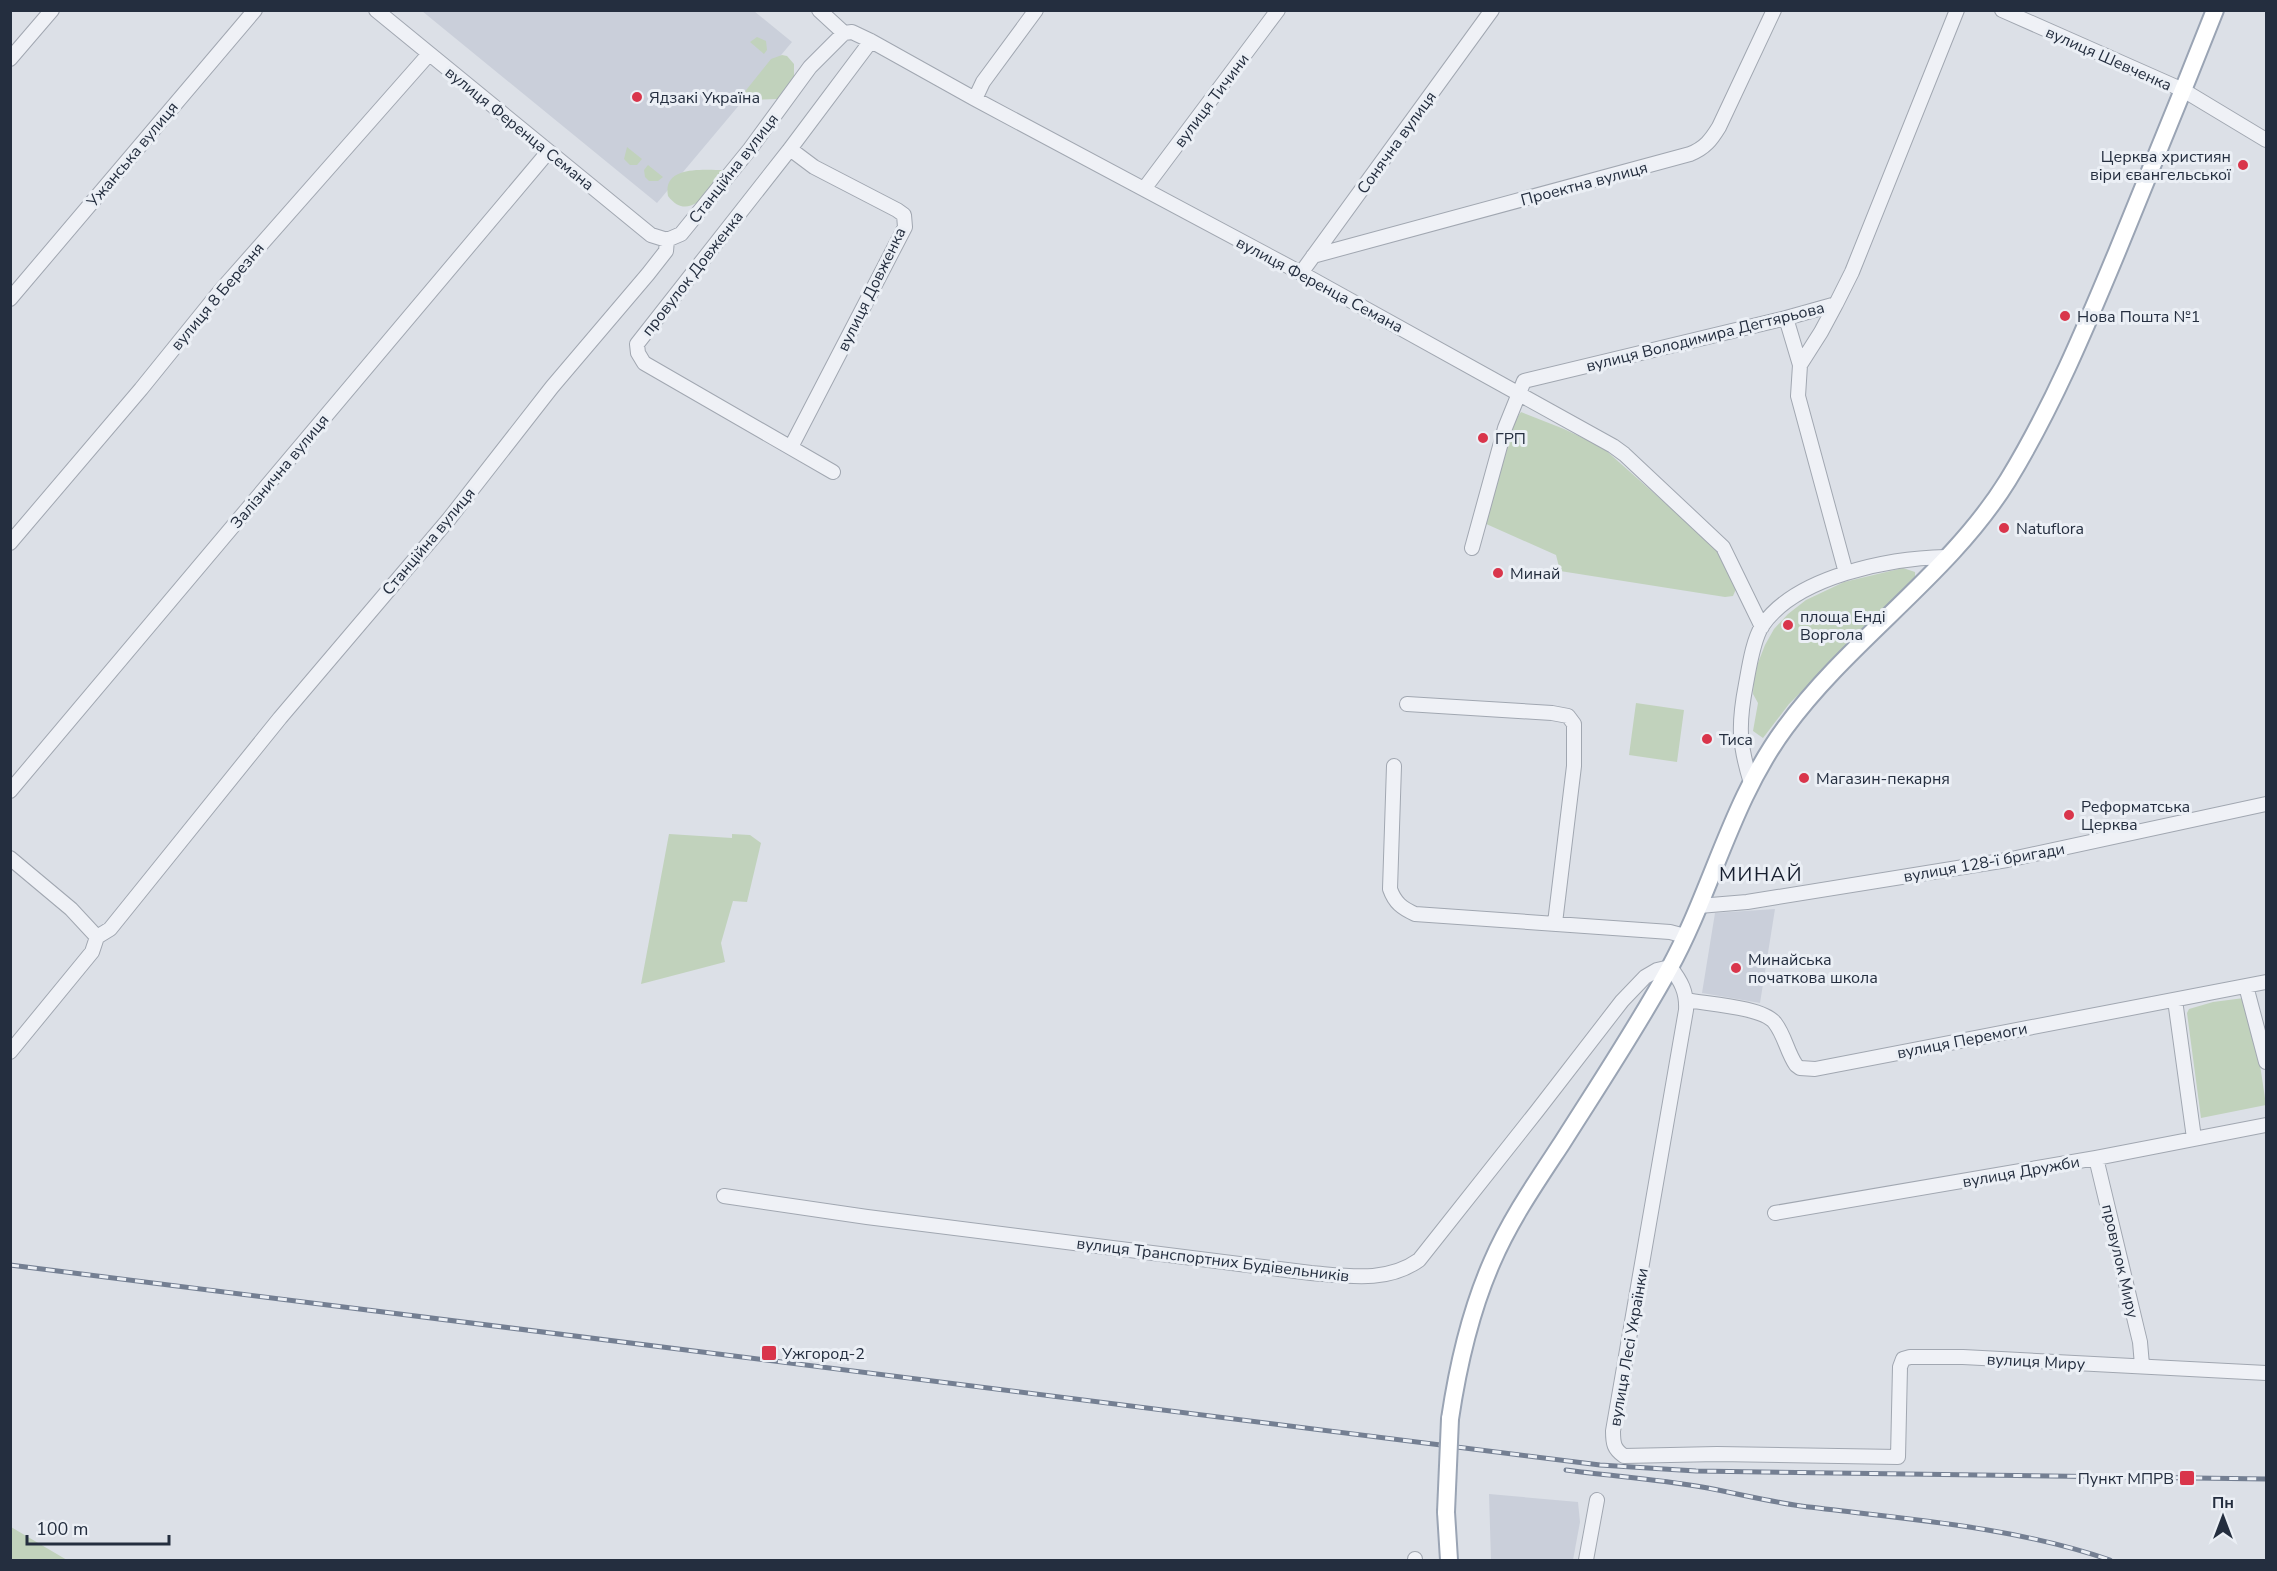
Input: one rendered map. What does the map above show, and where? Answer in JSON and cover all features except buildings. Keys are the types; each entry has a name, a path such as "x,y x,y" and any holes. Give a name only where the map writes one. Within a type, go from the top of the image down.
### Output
{"main road":[{"path":"1449,1560 1446,1512 1450,1419 1463,1346 1492,1262 1516,1213 1670,968 1751,783 1772,746 1798,711 1975,525 2008,481 2055,394 2082,335 2215,10"}],"street":[{"path":"10,59 52,10"},
{"name":"Ужанська вулиця","path":"10,299 255,10"},
{"name":"вулиця Ференца Семана","path":"376,10 651,235 667,240"},
{"name":"вулиця Ференца Семана","path":"819,10 844,33 852,33 871,41 1301,273 1518,392 1624,454 1715,537 1728,554 1762,627"},
{"path":"975,99 983,82 1036,10"},
{"name":"вулиця Тичини","path":"1144,189 1278,10"},
{"name":"Сонячна вулиця","path":"1301,273 1492,10"},
{"name":"Проектна вулиця","path":"1313,256 1702,149 1711,141 1719,127 1774,10"},
{"name":"вулиця Володимира Дегтярьова","path":"1518,392 1524,381 1786,318 1836,303 1852,272 1957,10"},
{"name":"вулиця Шевченка","path":"2002,10 2183,90 2266,140"},
{"name":"Станційна вулиця","path":"10,1052 92,952 97,937 110,929 280,718 449,519 522,424 666,251 667,240 676,238 692,222 750,149 810,67 844,33"},
{"name":"провулок Довженка","path":"833,472 644,363 638,353 637,344 790,149 871,41"},
{"name":"вулиця 8 Березня","path":"10,543 141,389 221,290 429,54"},
{"name":"вулиця Довженка","path":"790,149 814,167 897,210 904,215 905,227 791,447"},
{"name":"Залізнична вулиця","path":"10,791 548,152"},
{"path":"1800,365 1836,303"},
{"path":"1786,318 1800,365 1798,396 1846,573"},
{"path":"1472,548 1504,428 1518,392"},
{"path":"1751,783 1741,751 1741,709 1750,662 1762,627 1782,605 1802,592 1846,573 1904,559 1946,557"},
{"path":"1407,704 1552,713 1568,716 1574,724 1574,766 1555,923"},
{"path":"1394,766 1390,889 1394,901 1405,910 1415,914 1670,932 1685,936"},
{"name":"вулиця 128-ї бригади","path":"1699,906 1747,902 2007,860 2266,804"},
{"path":"10,858 71,909 97,937"},
{"path":"1670,968 1680,981 1687,1000"},
{"name":"вулиця Транспортних Будівельників","path":"724,1196 867,1217 1311,1273 1366,1277 1389,1274 1405,1269 1419,1260 1622,1001 1645,977 1657,970 1670,968"},
{"name":"вулиця Перемоги","path":"1687,1000 1752,1011 1768,1016 1783,1035 1793,1060 1800,1068 1806,1069 2266,982"},
{"path":"2246,986 2266,1062"},
{"name":"вулиця Лесі Українки","path":"1687,1000 1613,1431 1613,1444 1616,1451 1624,1456 1717,1454 1898,1456"},
{"path":"2175,1000 2194,1138"},
{"name":"вулиця Дружби","path":"1775,1213 2096,1158 2266,1125"},
{"name":"провулок Миру","path":"2096,1158 2140,1342 2142,1365"},
{"name":"вулиця Миру","path":"1898,1456 1900,1367 1906,1358 1963,1357 2266,1373"},
{"path":"1586,1560 1597,1500"}],"shaded area":[{"name":"Ядзакі Україна","path":"422,11 754,11 792,42 657,203"},
{"name":"Минайська початкова школа","path":"1775,909 1760,1003 1702,993 1715,913"},
{"path":"1489,1494 1578,1502 1580,1522 1573,1560 1491,1560"}],"green space":[{"path":"757,37 766,41 767,50 764,54 750,42"},
{"path":"782,55 787,56 794,64 794,83 779,99 745,100 743,94 771,59"},
{"path":"627,147 642,159 637,165 630,165 624,159"},
{"path":"648,165 663,177 658,181 649,181 645,177 644,170"},
{"path":"696,170 726,171 707,194 692,205 684,207 676,204 668,196 671,179 678,174"},
{"path":"1521,412 1602,447 1718,550 1736,589 1733,596 1725,597 1560,571 1556,555 1484,523 1510,427"},
{"path":"1903,568 1915,572 1915,579 1789,704 1763,738 1753,731 1758,703 1753,694 1754,673 1774,629 1806,600 1844,582"},
{"path":"1636,703 1684,710 1677,762 1629,755"},
{"path":"669,834 732,838 732,834 750,835 761,843 747,902 733,901 721,943 725,962 641,984"},
{"path":"2244,998 2259,1058 2266,1105 2201,1118 2187,1013 2189,1009 2213,1002"},
{"path":"11,1527 67,1560 11,1560"}],"railway":[{"path":"10,1265 1600,1465 1696,1471 2266,1479"},
{"path":"1566,1470 1685,1484 1801,1506 1996,1531 2073,1548 2110,1560"}],"place":[{"name":"Ядзакі Україна","path":"637,97"},
{"name":"Церква християн віри євангельської","path":"2243,165"},
{"name":"Нова Пошта №1","path":"2065,316"},
{"name":"ГРП","path":"1483,438"},
{"name":"Natuflora","path":"2004,528"},
{"name":"Минай","path":"1498,573"},
{"name":"площа Енді Воргола","path":"1788,625"},
{"name":"Тиса","path":"1707,739"},
{"name":"Магазин-пекарня","path":"1804,778"},
{"name":"Реформатська Церква","path":"2069,815"},
{"name":"Минайська початкова школа","path":"1736,968"},
{"name":"Ужгород-2","path":"769,1353"},
{"name":"Пункт МПРВ","path":"2187,1478"}],"district":[{"name":"МИНАЙ","path":"1761,874"}]}
